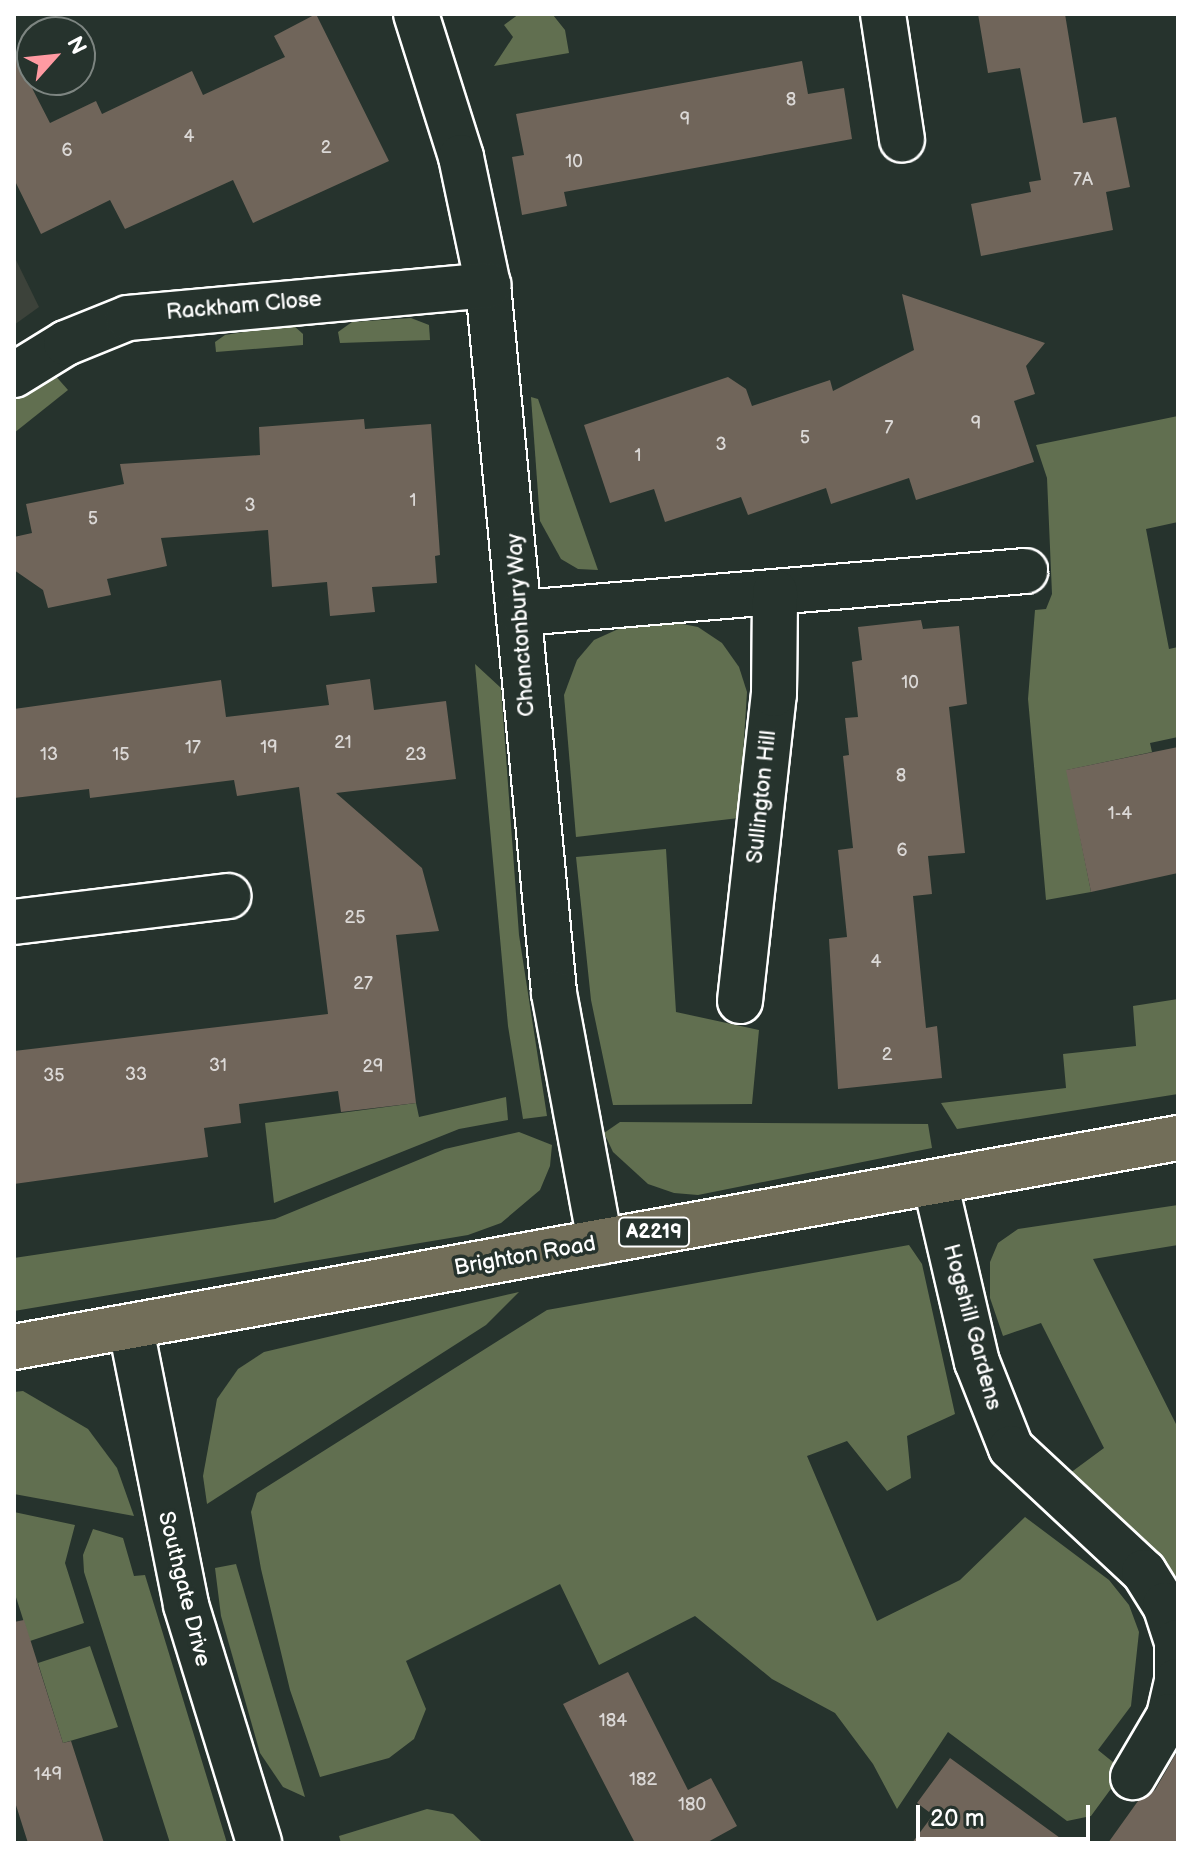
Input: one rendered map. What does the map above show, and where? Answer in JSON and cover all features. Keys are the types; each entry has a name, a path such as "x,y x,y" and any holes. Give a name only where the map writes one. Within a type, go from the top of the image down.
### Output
{"main road":[{"name":"Brighton Road","path":"14,1347 131,1329 1178,1138"}],"street":[{"path":"883,14 902,140"},
{"name":"Chanctonbury Way","path":"428,18 488,285 521,613 554,993 600,1242"},
{"name":"Rackham Close","path":"14,375 66,343 128,318 488,285"},
{"path":"521,613 1025,571"},
{"name":"Sullington Hill","path":"740,1001 774,694 775,592"},
{"path":"14,922 228,896"},
{"name":"Hogshill Gardens","path":"935,1182 977,1362 1011,1448 1144,1572 1165,1605 1177,1642 1177,1681 1169,1716 1133,1777"},
{"name":"Southgate Drive","path":"131,1329 180,1579 259,1843"}],"shaded area":[{"path":"14,256 39,307 14,325"}],"green space":[{"path":"519,14 553,15 565,30 569,53 494,66 513,37 504,25"},
{"path":"411,318 429,325 430,340 340,343 338,332 352,322"},
{"path":"292,324 303,334 303,345 216,352 215,342 225,335"},
{"path":"53,373 68,390 14,433 14,400"},
{"path":"531,397 538,399 598,570 578,569 561,559 540,521"},
{"path":"1178,416 1178,522 1146,529 1169,649 1178,647 1178,737 1150,743 1152,752 1067,770 1091,892 1046,900 1028,699 1035,610 1046,609 1052,594 1047,478 1036,445"},
{"path":"672,622 698,627 722,643 739,667 747,692 739,818 576,837 564,695 577,660 594,640 625,626"},
{"path":"475,664 501,688 519,935 547,1116 523,1119 508,1026"},
{"path":"666,849 676,1012 759,1030 752,1104 613,1105 591,1000 576,857"},
{"path":"1178,999 1178,1094 957,1129 941,1103 1066,1088 1063,1054 1136,1046 1133,1006"},
{"path":"506,1097 508,1120 459,1129 274,1203 265,1123 416,1103 419,1117"},
{"path":"620,1122 928,1124 932,1148 698,1195 674,1193 648,1184 613,1152 604,1133"},
{"path":"519,1132 552,1145 550,1166 540,1190 501,1223 468,1235 14,1311 14,1258 275,1219 445,1149"},
{"path":"1178,1205 1178,1245 1093,1259 1178,1428 1178,1587 1062,1479 1104,1448 1041,1323 1003,1336 990,1298 990,1262 998,1243 1018,1229"},
{"path":"909,1245 922,1264 955,1414 907,1436 911,1478 887,1491 847,1441 807,1456 877,1621 960,1580 1025,1517 1109,1580 1129,1605 1139,1632 1131,1706 1098,1750 1124,1771 1091,1816 1067,1821 948,1732 897,1809 873,1764 835,1713 772,1679 695,1616 599,1665 560,1584 406,1661 426,1709 414,1739 389,1758 320,1777 290,1690 261,1569 251,1512 257,1493 547,1310"},
{"path":"519,1292 486,1325 207,1504 203,1476 217,1399 238,1369 264,1352"},
{"path":"23,1391 88,1429 117,1468 134,1516 14,1494 14,1392"},
{"path":"14,1512 75,1525 65,1563 84,1623 30,1641 14,1591"},
{"path":"93,1529 123,1538 134,1576 145,1575 227,1843 170,1843 84,1572 83,1555"},
{"path":"236,1564 305,1797 283,1787 260,1753 221,1616 215,1568"},
{"path":"90,1646 118,1727 63,1743 38,1663"},
{"path":"427,1809 453,1814 483,1843 341,1843 339,1836"}],"building":[{"path":"316,14 389,161 253,223 233,180 125,229 110,200 41,234 14,179 14,53 16,96 36,96 50,123 96,101 102,114 192,71 203,95 285,57 274,36"},
{"path":"978,14 1065,14 1083,123 1116,117 1130,187 1106,192 1113,230 981,256 971,204 1031,192 1029,182 1041,180 1020,68 988,73"},
{"path":"802,61 808,94 844,88 852,139 564,192 567,206 522,215 512,157 524,155 516,114"},
{"path":"902,294 1045,343 1026,366 1035,394 1014,401 1034,462 916,500 909,478 831,504 826,488 748,515 741,497 665,522 654,489 610,503 584,425 728,377 746,389 752,406 830,380 833,391 914,350"},
{"path":"364,419 365,429 431,424 440,555 435,556 437,583 372,587 375,612 330,616 327,582 272,587 268,530 161,538 167,566 107,579 111,595 48,608 43,590 14,570 14,537 32,533 26,504 124,484 120,464 260,455 259,427"},
{"path":"921,620 923,629 959,626 967,704 949,707 965,853 928,856 932,894 913,896 926,1028 937,1026 942,1078 838,1089 829,939 847,937 838,850 853,848 843,756 849,755 845,718 858,717 852,662 862,660 858,627"},
{"path":"370,679 374,710 446,701 456,779 336,793 422,868 439,931 396,935 416,1103 341,1112 338,1091 239,1104 241,1123 204,1128 208,1157 14,1184 14,1051 328,1014 299,787 237,796 234,780 90,798 89,789 14,798 14,709 221,680 226,717 329,705 326,685"},
{"path":"1178,747 1178,873 1091,892 1066,770"},
{"path":"24,1620 63,1743 71,1741 104,1843 28,1843 14,1799 14,1622"},
{"path":"628,1672 688,1790 711,1778 737,1826 706,1843 635,1843 563,1704"},
{"path":"1178,1750 1178,1843 1108,1843 1138,1801 1155,1790"},
{"path":"950,1758 1067,1843 912,1843 933,1815 917,1803"}]}
